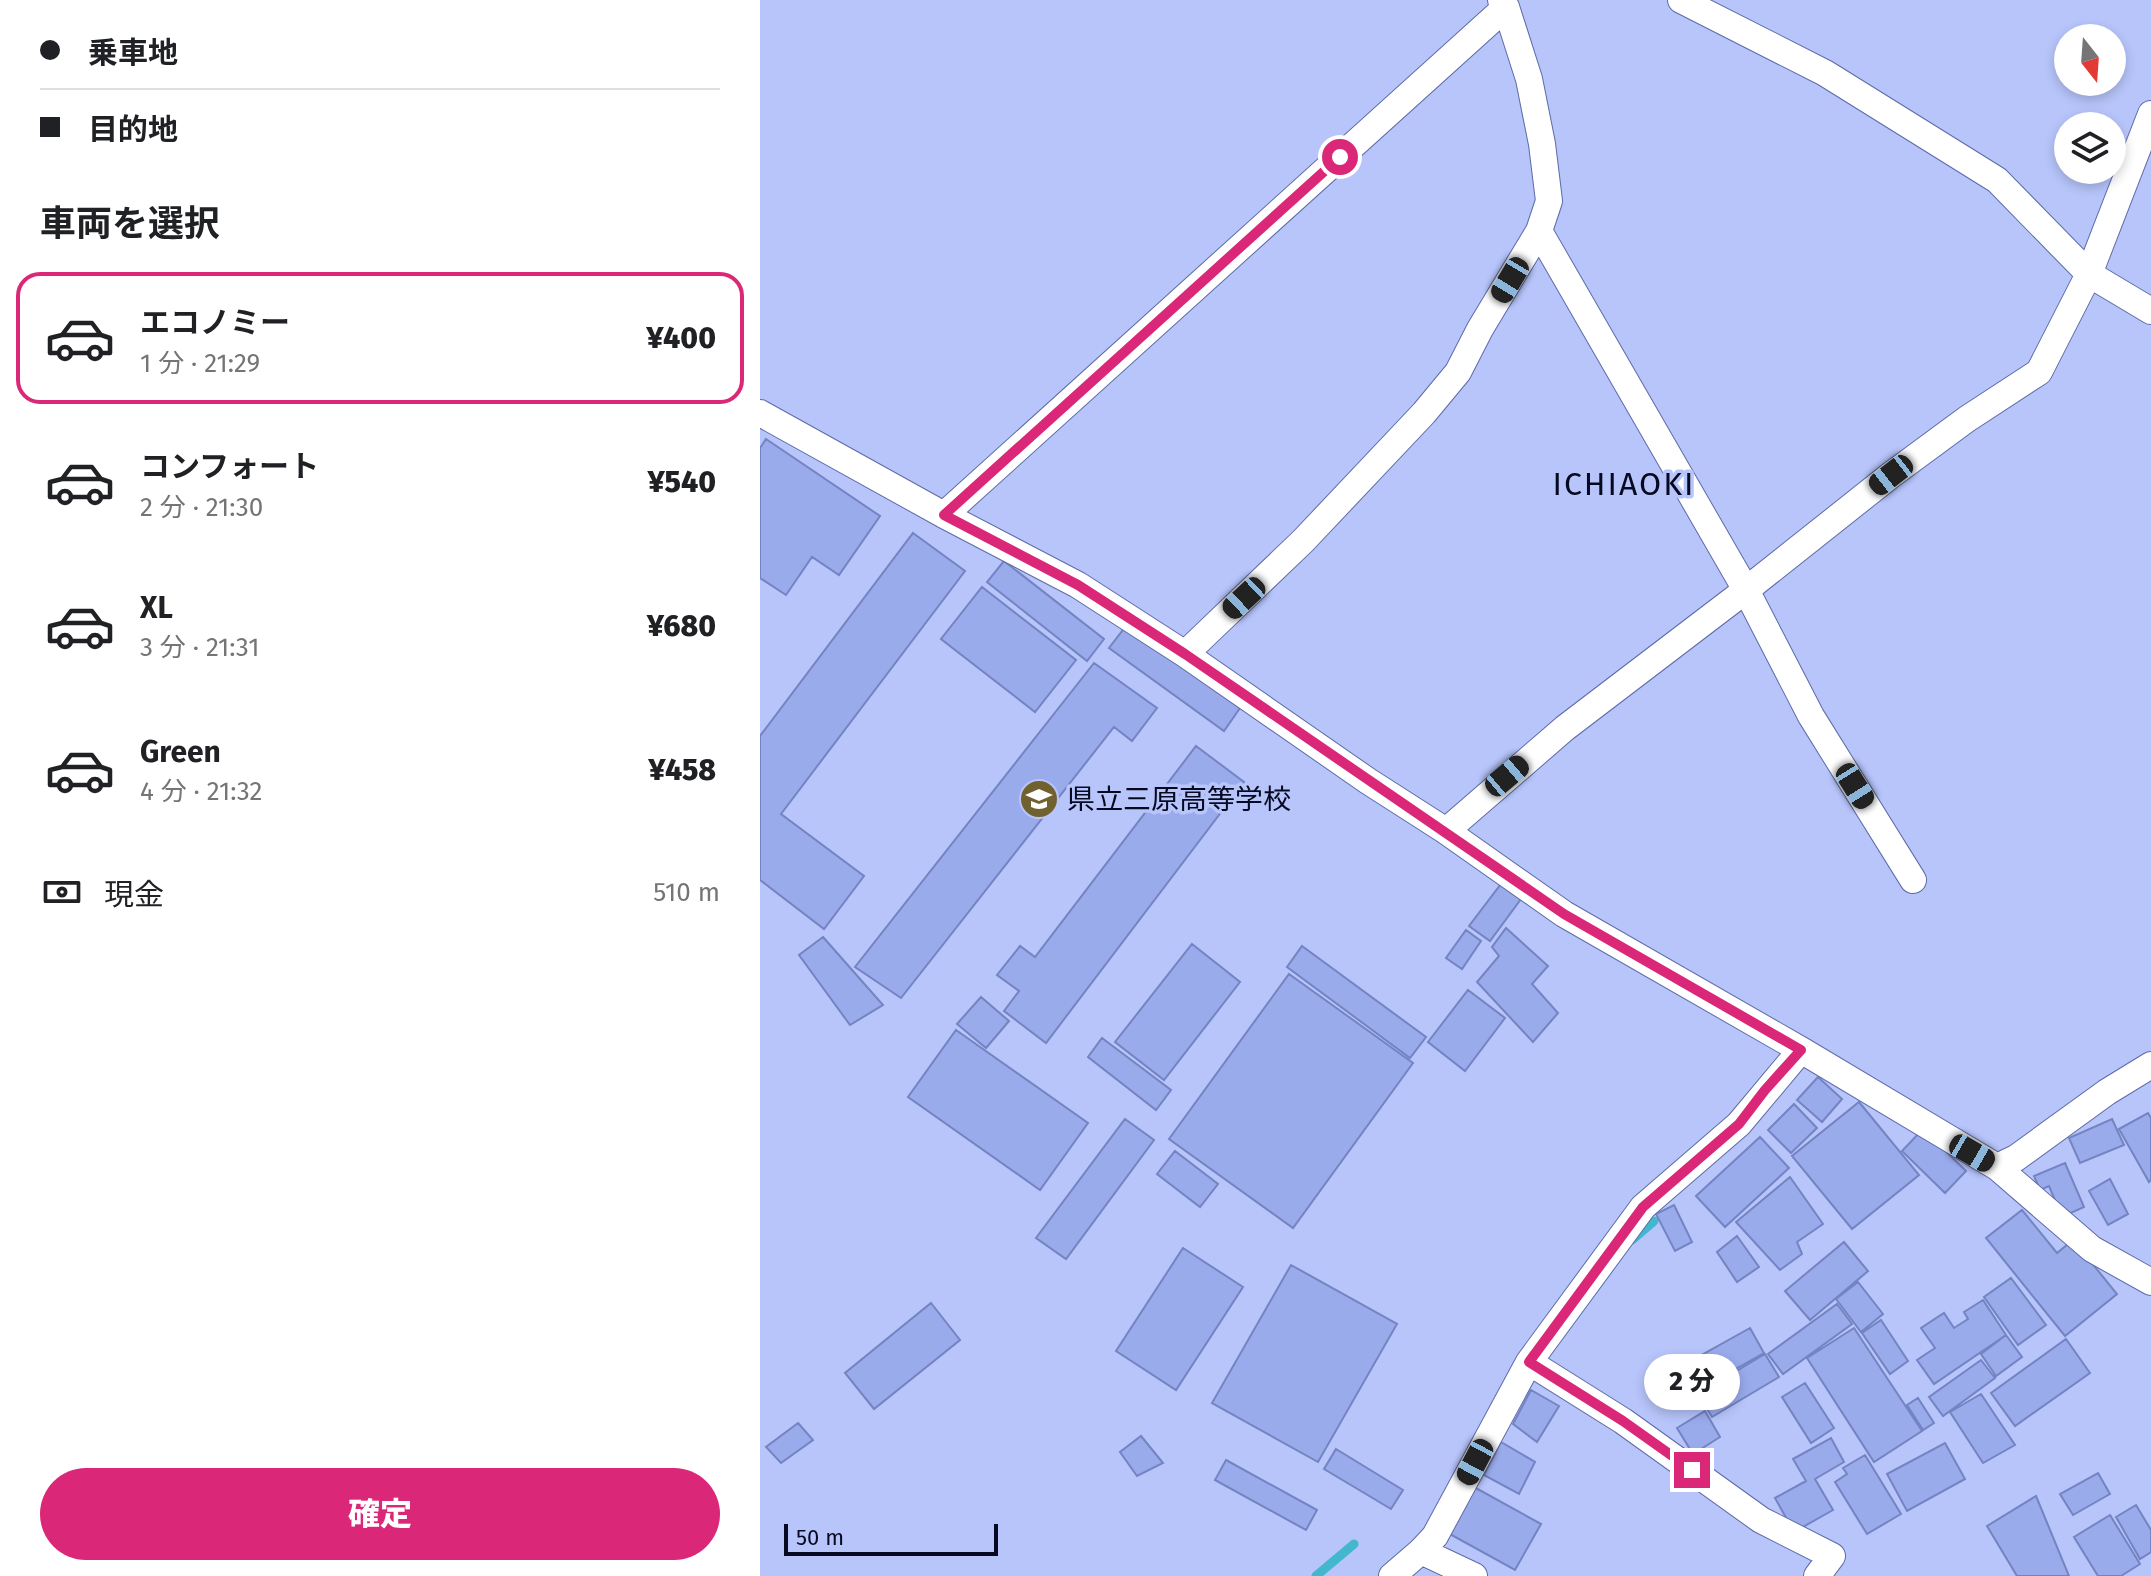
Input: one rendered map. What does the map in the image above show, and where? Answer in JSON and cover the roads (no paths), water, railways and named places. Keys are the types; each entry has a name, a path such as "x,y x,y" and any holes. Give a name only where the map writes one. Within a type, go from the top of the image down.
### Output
{"street":[{"path":"1681,0 1825,73 1997,180 2089,274 2151,311"},
{"path":"944,515 1504,3 1529,79 1542,144 1549,201 1539,231 1458,372 1424,413 1303,541 1185,654"},
{"path":"1446,831 1565,728 1891,475 1967,419 2039,372 2089,274 2151,114"},
{"path":"1539,231 1746,590 1811,716 1913,880"},
{"path":"760,413 1078,585 1185,654 1564,914 1997,1167 2092,1249 2151,1282"},
{"path":"1392,1576 1435,1536 1529,1362 1643,1207 1739,1124 1801,1050"},
{"path":"1997,1167 2016,1158 2107,1092 2151,1065"},
{"path":"1529,1362 1623,1421 1761,1520 1832,1556 1817,1576"},
{"path":"1421,1551 1474,1576"}],"waterway":[{"path":"1632,1240 1654,1221"},
{"path":"1316,1576 1354,1544"}],"place":[{"name":"県立三原高等学校","path":"1039,799"}],"district":[{"name":"ICHIAOKI","path":"1624,484"}]}
